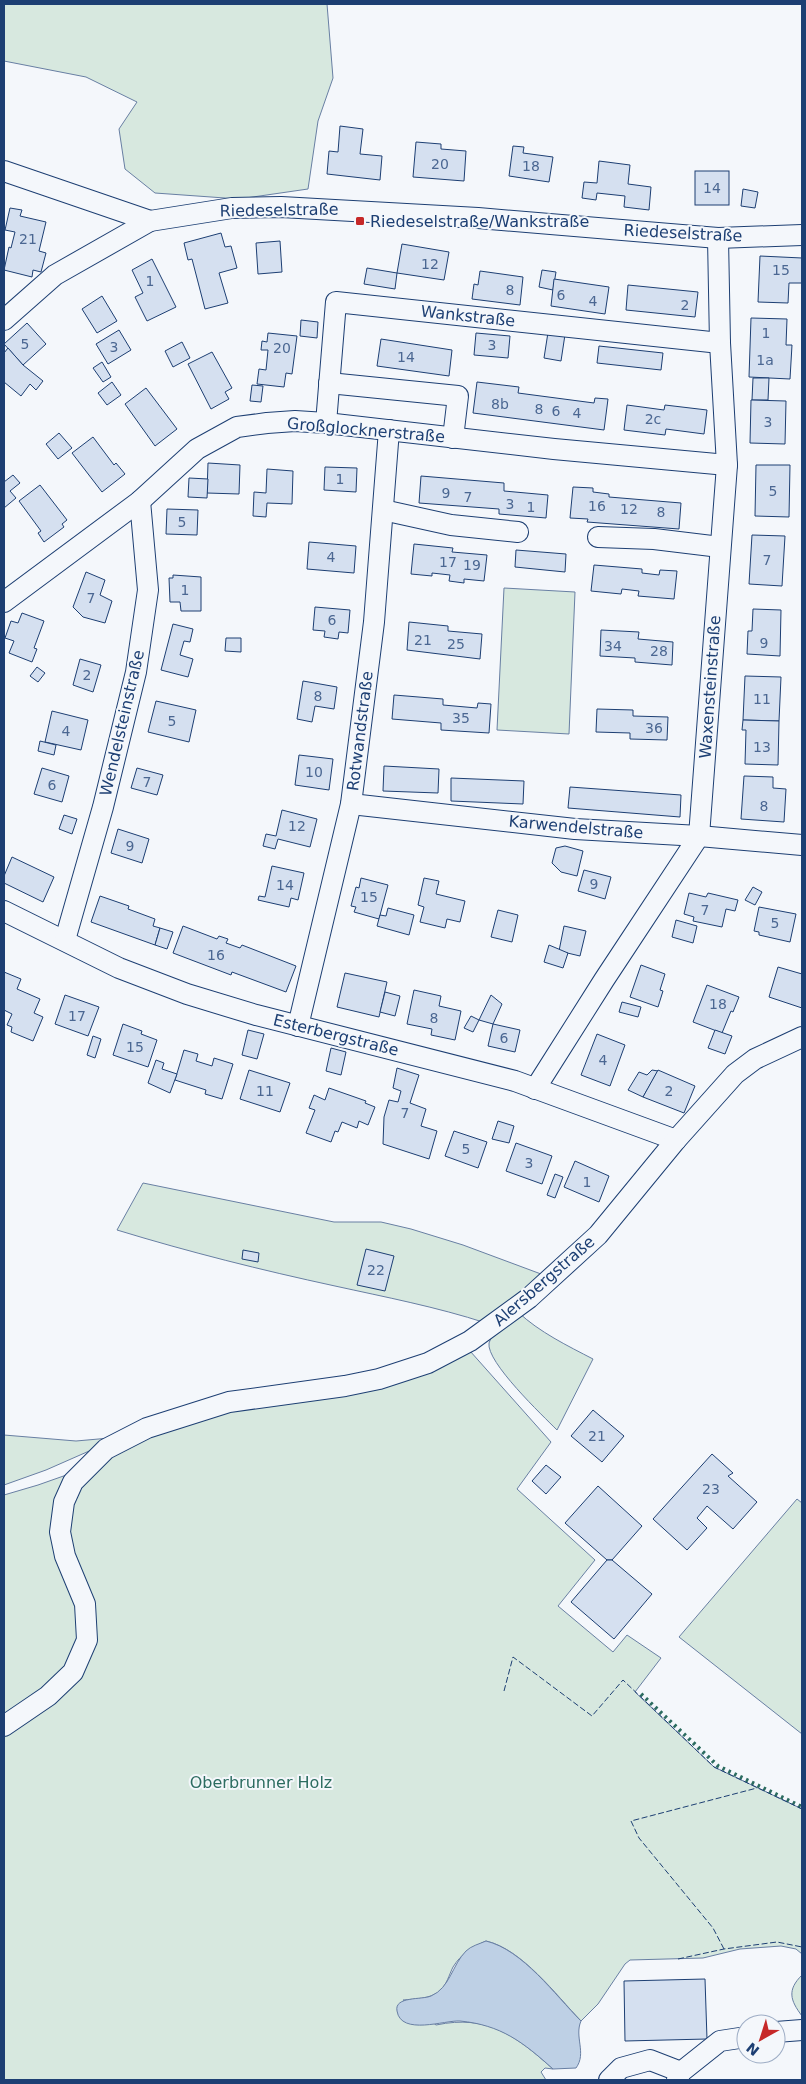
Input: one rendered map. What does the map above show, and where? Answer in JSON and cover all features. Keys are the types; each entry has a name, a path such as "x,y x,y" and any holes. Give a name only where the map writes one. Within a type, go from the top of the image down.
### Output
{"street":[{"name":"Riedeselstraße","path":"4,171 150,221 232,208 281,207 478,218 718,238 802,235"},
{"path":"4,320 55,275 150,221"},
{"name":"Waxensteinstraße","path":"535,1088 699,836 727,465 720,343 718,238"},
{"name":"Wankstraße","path":"326,423 336,302 720,343"},
{"path":"329,384 458,396 453,438"},
{"name":"Großglocknerstraße","path":"4,602 140,501 197,449 237,427 295,421 326,423 453,438 727,465"},
{"name":"Rotwandstraße","path":"298,1026 351,804 374,622 389,430"},
{"name":"Wendelsteinstraße","path":"65,940 112,772 136,672 148,590 140,501"},
{"path":"382,510 451,525 518,532"},
{"path":"598,537 654,539 720,547"},
{"name":"Karwendelstraße","path":"351,804 575,829 699,836 802,845"},
{"name":"Esterbergstraße","path":"4,910 118,968 160,984 248,1013 515,1081 676,1140"},
{"name":"Alersbergstraße","path":"4,1726 48,1696 73,1672 87,1640 86,1604 65,1556 60,1532 64,1502 73,1482 106,1448 147,1428 230,1402 346,1386 378,1379 428,1363 448,1353 494,1325 557,1274 598,1234 676,1140 735,1074 755,1059 802,1036"},
{"path":"786,2031 802,2030"},
{"path":"609,2080 621,2068 650,2060 679,2076 720,2041 736,2039"}],"green space":[{"path":"4,4 327,4 333,78 318,121 308,189 239,199 155,193 125,169 119,129 137,102 86,77 4,61"},
{"path":"504,588 575,592 569,734 497,730"},
{"path":"143,1183 334,1222 381,1222 463,1245 541,1274 486,1323 430,1307 225,1260 117,1230"},
{"path":"518,1312 544,1332 593,1359 557,1430 517,1388 496,1363 490,1352 489,1343 491,1339"},
{"name":"Oberbrunner Holz","path":"470,1351 551,1442 517,1489 595,1560 558,1606 613,1652 627,1635 661,1658 635,1692 714,1767 802,1809 802,1954 796,1949 781,1946 740,1949 703,1958 630,1960 625,1964 598,2004 581,2021 538,1974 525,1963 513,1953 486,1941 472,1948 460,1958 440,1991 436,1994 417,1999 403,2000 436,2025 454,2022 471,2023 486,2025 500,2030 526,2047 553,2069 545,2068 541,2072 546,2080 4,2080 4,1495 72,1473 201,1414"},
{"path":"4,1435 76,1441 121,1437 46,1470 4,1485"},
{"path":"797,1499 802,1503 802,1734 679,1637"},
{"path":"802,1975 802,2016 793,2000 792,1990"}],"water":[{"path":"486,1941 500,1946 525,1963 581,2021 579,2033 581,2051 576,2068 553,2069 511,2036 488,2026 460,2021 415,2025 400,2019 397,2006 400,2003 410,1999 431,1996 443,1988 466,1951"}],"building":[{"path":"340,126 363,129 360,154 382,156 380,180 327,174 329,151 338,152"},
{"path":"416,142 441,144 441,149 466,151 464,181 413,177"},
{"path":"513,146 524,147 523,153 553,157 549,182 509,176"},
{"path":"599,161 630,165 628,184 651,187 649,210 624,207 625,196 597,193 596,200 582,198 584,182 597,183"},
{"path":"695,171 729,171 729,205 695,205"},
{"path":"743,189 758,192 755,208 741,206"},
{"path":"10,208 22,210 20,216 46,222 39,251 46,253 41,272 33,270 32,277 4,270 9,247 11,248 15,232 5,230"},
{"path":"221,233 225,247 231,246 237,268 219,273 228,303 205,309 192,259 188,260 184,243"},
{"path":"280,241 282,272 258,274 256,243"},
{"path":"402,244 449,252 444,280 397,273"},
{"path":"760,256 802,258 802,283 789,283 788,303 758,302"},
{"path":"152,259 176,307 147,321 135,297 143,293 132,270"},
{"path":"367,268 397,273 395,289 364,284"},
{"path":"542,270 556,272 553,290 539,287"},
{"path":"480,271 523,277 520,305 472,299 474,284 478,285"},
{"path":"554,279 609,287 605,314 551,306"},
{"path":"628,285 698,292 695,317 626,310"},
{"path":"102,296 117,321 97,333 82,309"},
{"path":"751,318 787,319 786,345 792,345 790,379 749,377"},
{"path":"301,320 318,322 317,338 300,336"},
{"path":"27,323 46,344 23,365 4,344"},
{"path":"549,326 566,328 561,361 544,358"},
{"path":"119,330 131,350 108,364 96,344"},
{"path":"268,333 297,336 292,374 286,373 284,387 257,384 259,369 266,370 268,350 261,350 262,341 267,342"},
{"path":"476,333 510,336 508,358 474,355"},
{"path":"381,339 452,350 449,376 377,366"},
{"path":"182,342 190,358 173,367 165,351"},
{"path":"599,346 663,353 661,370 597,363"},
{"path":"8,348 23,365 43,381 36,390 30,384 21,396 4,382 4,353"},
{"path":"212,352 232,388 225,392 229,399 211,409 188,364"},
{"path":"102,362 111,377 103,382 93,368"},
{"path":"753,378 769,378 768,400 752,400"},
{"path":"112,382 121,395 107,405 98,393"},
{"path":"477,382 519,387 518,393 594,403 595,398 608,399 604,430 473,413"},
{"path":"252,385 263,386 261,402 250,401"},
{"path":"146,388 177,429 155,446 125,404"},
{"path":"751,400 786,401 785,444 750,443"},
{"path":"627,405 664,410 665,405 707,410 704,434 666,429 665,435 624,430"},
{"path":"59,433 72,448 58,459 46,444"},
{"path":"93,437 114,465 116,463 125,474 102,492 72,453"},
{"path":"208,463 240,465 239,494 207,493"},
{"path":"756,465 790,465 789,517 755,516"},
{"path":"325,467 357,468 356,492 324,490"},
{"path":"267,469 293,471 292,504 267,503 266,517 253,516 254,492 266,493"},
{"path":"13,475 20,483 10,491 16,498 4,508 4,482"},
{"path":"421,476 504,483 504,491 548,495 546,518 499,514 499,509 419,503"},
{"path":"189,478 208,479 207,498 188,497"},
{"path":"40,485 67,520 62,524 64,527 44,542 38,533 41,531 19,501"},
{"path":"573,487 593,488 593,492 609,494 609,497 681,503 679,529 587,522 588,519 570,518"},
{"path":"167,509 198,510 197,535 166,534"},
{"path":"752,535 785,536 782,586 749,584"},
{"path":"309,542 356,546 354,573 307,569"},
{"path":"414,544 453,548 452,552 487,555 484,581 464,579 464,583 449,581 450,575 432,573 432,576 411,574"},
{"path":"516,550 566,554 565,572 515,567"},
{"path":"594,565 642,569 642,573 659,575 660,570 677,571 674,599 638,596 639,591 622,589 621,594 591,591"},
{"path":"86,572 105,580 100,595 112,601 105,623 83,617 73,607"},
{"path":"173,575 201,577 201,611 181,611 180,602 170,602 169,578 173,578"},
{"path":"315,607 350,610 348,633 339,632 338,639 324,637 325,631 313,630"},
{"path":"753,609 781,610 780,656 747,654 748,631 752,631"},
{"path":"22,613 44,621 34,648 37,649 32,662 9,653 14,641 5,638 11,621 18,623"},
{"path":"409,622 448,626 448,631 482,634 480,659 407,650"},
{"path":"173,624 193,629 190,642 184,641 180,655 193,659 188,677 161,670"},
{"path":"601,630 639,632 638,639 673,642 672,665 635,662 635,658 600,656"},
{"path":"226,638 241,638 241,652 225,651"},
{"path":"80,659 101,665 93,692 73,685"},
{"path":"37,667 45,673 38,682 30,676"},
{"path":"745,676 781,677 779,721 743,720"},
{"path":"303,681 337,687 334,709 315,706 312,722 297,719"},
{"path":"394,695 443,699 443,705 477,708 478,703 491,704 489,733 441,730 441,723 392,719"},
{"path":"156,701 196,710 189,742 148,732"},
{"path":"597,709 633,710 633,716 668,717 667,740 630,739 630,733 596,732"},
{"path":"52,711 88,720 81,750 45,742"},
{"path":"743,720 779,721 778,765 745,764 746,730 742,730"},
{"path":"40,741 56,745 54,755 38,751"},
{"path":"299,755 333,759 329,790 295,785"},
{"path":"384,766 439,769 438,793 383,791"},
{"path":"42,768 69,776 62,802 34,794"},
{"path":"137,768 163,775 157,795 131,788"},
{"path":"744,776 773,777 773,788 786,789 784,822 741,819"},
{"path":"451,778 524,781 523,804 451,801"},
{"path":"570,787 681,795 680,817 568,808"},
{"path":"282,810 317,819 310,847 278,839 275,849 263,846 266,834 276,836"},
{"path":"64,815 77,819 72,834 59,829"},
{"path":"118,829 149,839 142,863 111,853"},
{"path":"565,846 583,851 577,876 561,872 552,863 556,848"},
{"path":"12,857 54,877 43,902 4,883 4,876"},
{"path":"272,866 304,873 298,900 291,898 289,907 258,900 259,896 265,897"},
{"path":"584,870 611,877 605,899 578,891"},
{"path":"361,878 388,885 379,919 354,912 356,907 351,906 356,887 359,888"},
{"path":"424,878 439,881 436,894 465,901 460,922 447,919 445,928 420,922 424,907 418,905"},
{"path":"753,887 762,892 755,905 745,900"},
{"path":"689,893 706,897 708,893 738,900 735,911 726,909 722,927 693,921 694,917 684,914"},
{"path":"100,896 129,906 128,909 155,919 153,926 160,928 155,945 91,922"},
{"path":"759,907 796,914 790,942 759,935 759,932 754,931"},
{"path":"388,908 414,915 409,935 377,926 380,915 386,916"},
{"path":"498,910 518,915 512,942 491,937"},
{"path":"676,920 697,926 693,943 672,937"},
{"path":"183,926 217,939 219,936 228,939 226,943 240,948 242,945 296,966 286,992 232,972 231,975 173,953"},
{"path":"564,926 586,931 580,956 559,951"},
{"path":"160,928 173,932 167,949 155,945"},
{"path":"549,945 568,953 563,968 544,962"},
{"path":"641,965 665,974 660,990 663,991 658,1007 630,997"},
{"path":"778,967 802,974 802,1008 769,997"},
{"path":"4,972 21,979 17,989 40,999 34,1013 43,1017 33,1041 11,1032 12,1027 7,1025 12,1014 4,1010"},
{"path":"345,973 387,982 379,1017 337,1007"},
{"path":"707,985 739,997 722,1033 693,1022"},
{"path":"414,990 441,996 439,1006 461,1011 455,1040 431,1035 432,1029 407,1024"},
{"path":"385,992 400,996 395,1016 380,1012"},
{"path":"65,995 99,1007 88,1036 55,1024"},
{"path":"491,995 502,1004 493,1024 479,1020"},
{"path":"622,1002 641,1007 638,1017 619,1012"},
{"path":"471,1016 479,1020 473,1032 464,1028"},
{"path":"123,1024 142,1031 141,1034 157,1040 148,1067 113,1055"},
{"path":"493,1024 520,1030 515,1052 488,1046"},
{"path":"248,1030 264,1034 257,1059 242,1055"},
{"path":"715,1030 732,1036 725,1054 708,1048"},
{"path":"597,1034 625,1045 610,1086 581,1075"},
{"path":"93,1036 101,1039 95,1058 87,1055"},
{"path":"331,1048 346,1052 341,1075 326,1071"},
{"path":"184,1050 198,1054 196,1061 212,1066 214,1058 233,1064 222,1099 205,1094 206,1090 175,1080"},
{"path":"156,1060 164,1063 162,1069 177,1074 170,1093 148,1083"},
{"path":"397,1068 419,1075 410,1103 426,1109 421,1126 437,1131 429,1159 383,1144 384,1117 389,1100 398,1102 401,1091 393,1088"},
{"path":"249,1070 290,1083 280,1112 240,1099"},
{"path":"652,1070 658,1071 643,1097 628,1090 639,1072 647,1075"},
{"path":"658,1070 695,1086 684,1113 643,1097"},
{"path":"329,1088 366,1101 365,1103 375,1107 368,1125 359,1121 357,1128 342,1122 338,1132 335,1131 331,1142 306,1133 315,1110 309,1108 314,1095 325,1100"},
{"path":"498,1121 514,1126 509,1143 492,1139"},
{"path":"454,1131 487,1142 478,1168 445,1156"},
{"path":"516,1143 552,1156 542,1184 506,1171"},
{"path":"575,1161 609,1176 599,1202 564,1187"},
{"path":"555,1174 563,1177 555,1198 547,1195"},
{"path":"366,1249 394,1256 385,1291 357,1285"},
{"path":"243,1250 259,1253 258,1262 242,1259"},
{"path":"593,1410 624,1436 602,1462 571,1436"},
{"path":"712,1454 733,1473 728,1476 757,1502 733,1529 707,1506 697,1518 707,1528 687,1550 653,1519"},
{"path":"546,1465 561,1477 546,1494 532,1481"},
{"path":"598,1486 642,1526 612,1560 607,1560 565,1523"},
{"path":"607,1560 612,1560 652,1594 614,1639 571,1602"},
{"path":"705,1979 707,2039 625,2041 624,1981"}],"hedge":[{"path":"641,1694 718,1766 802,1807"}],"fence":[{"path":"504,1691 513,1657 592,1716 623,1680 714,1767 802,1809"},
{"path":"724,1949 713,1928 639,1838 631,1821 757,1788"},
{"path":"678,1959 724,1949 777,1942 802,1947"}],"place":[{"name":"Riedeselstraße/Wankstraße","path":"360,221"}]}
